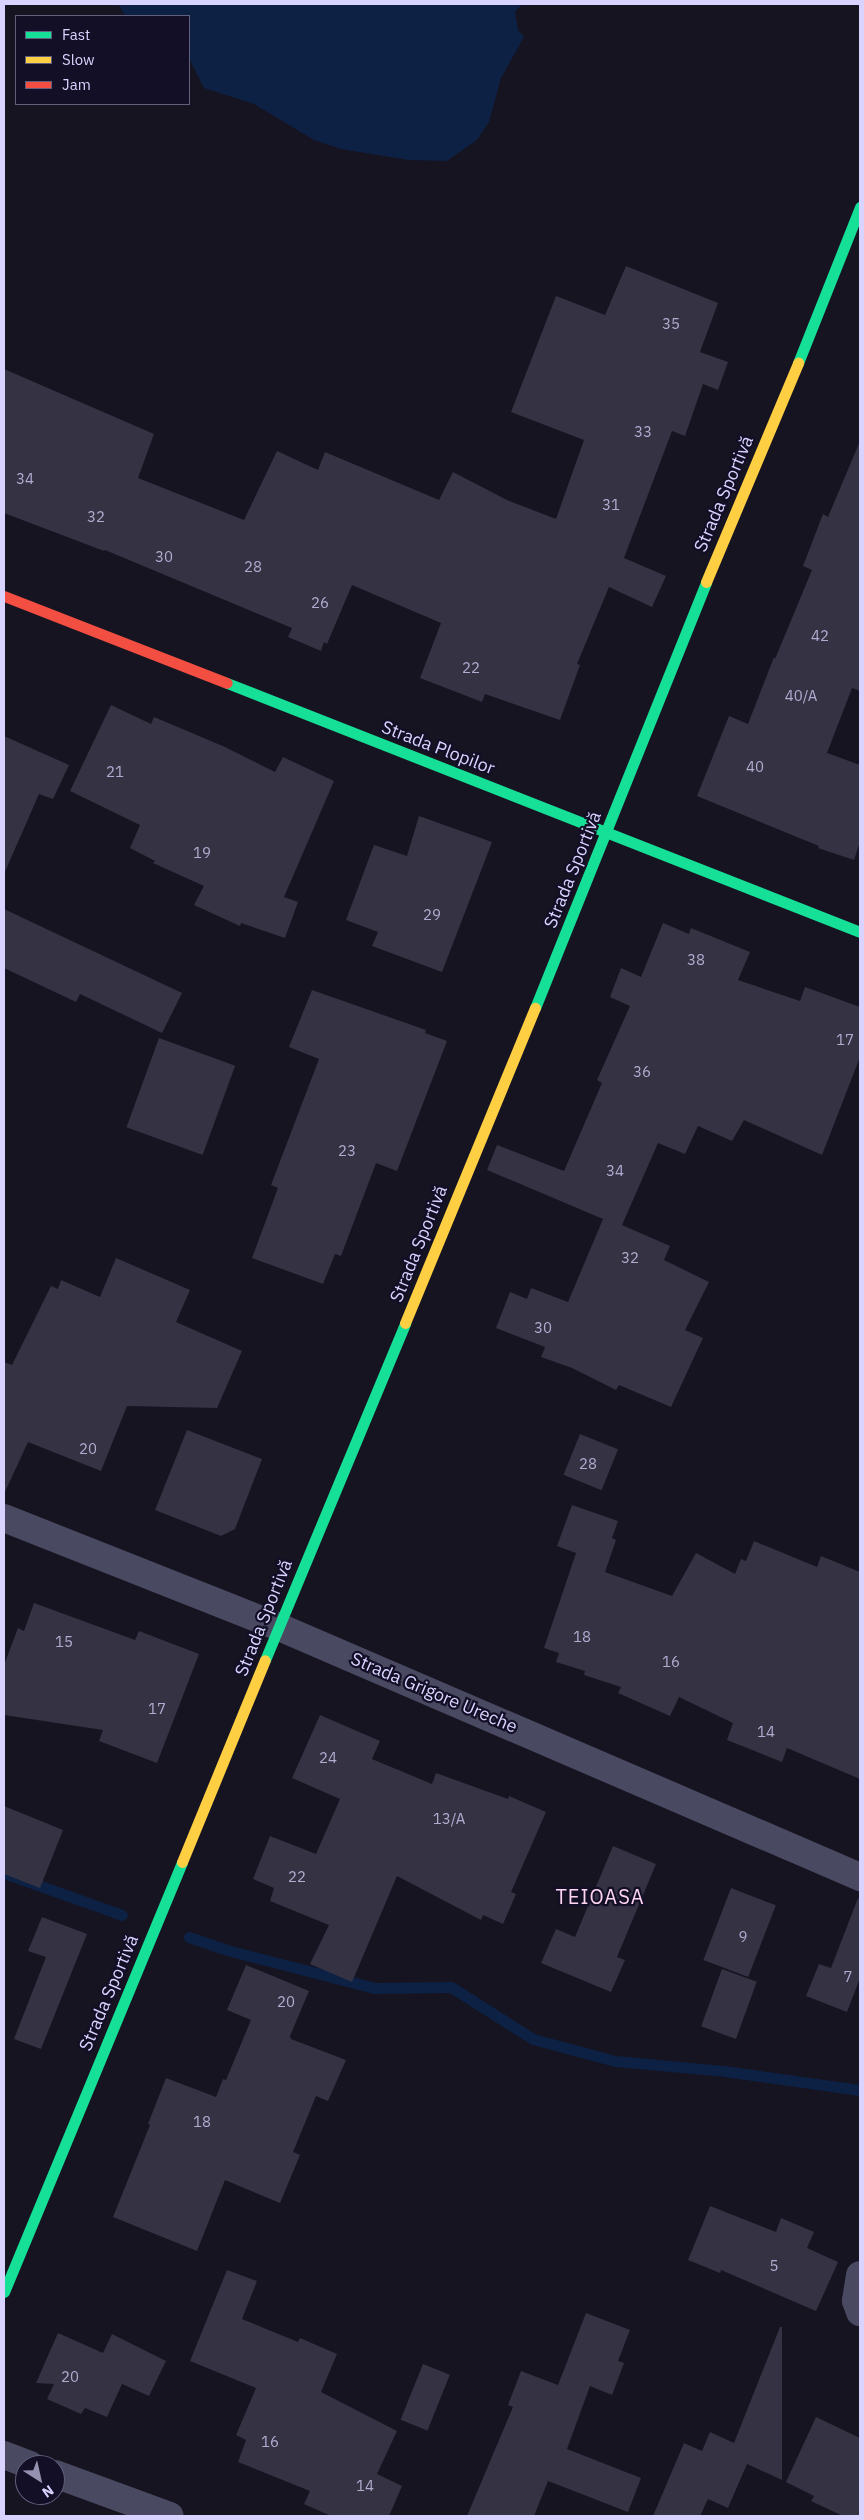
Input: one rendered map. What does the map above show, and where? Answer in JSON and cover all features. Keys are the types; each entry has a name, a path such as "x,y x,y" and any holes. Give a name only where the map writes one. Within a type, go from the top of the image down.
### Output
{"street":[{"name":"Strada Sportivă","path":"4,2292 607,833 686,630 811,332 860,208"},
{"name":"Strada Plopilor","path":"4,596 860,932"},
{"name":"Strada Grigore Ureche","path":"4,1518 280,1627 860,1877"},
{"path":"860,2275 856,2300 860,2312"},
{"path":"65,2478 170,2516"}],"water":[{"path":"118,4 522,4 515,12 518,30 524,37 501,78 489,122 477,140 447,161 409,160 341,149 314,140 254,104 204,88 190,60 190,15 124,14"}],"building":[{"path":"626,266 718,303 700,352 728,362 718,390 703,384 685,436 672,431 624,558 666,576 652,607 609,587 577,664 580,665 560,720 485,694 482,702 420,678 441,623 352,585 327,644 324,642 321,651 288,637 292,628 105,550 4,513 4,369 154,434 138,478 244,520 277,451 318,470 325,452 439,500 453,472 507,500 556,519 584,440 511,412 556,296 605,315"},
{"path":"860,441 860,691 852,688 827,753 860,765 860,842 854,860 818,848 819,846 697,796 729,716 748,724 774,657 775,659 812,570 803,566 823,514 828,517"},
{"path":"111,705 151,724 154,717 225,747 275,772 283,757 334,781 284,897 298,902 285,938 241,923 240,926 194,905 204,886 153,863 155,861 130,848 140,825 70,791"},
{"path":"4,736 69,765 53,799 39,794 4,874"},
{"path":"419,816 492,842 442,972 372,946 378,932 346,920 374,845 407,856"},
{"path":"4,909 182,993 162,1033 80,994 76,1002 4,968"},
{"path":"663,923 689,934 691,928 750,952 738,980 800,1001 805,987 860,1007 860,1057 822,1155 744,1120 732,1141 698,1126 685,1154 658,1143 622,1225 670,1246 664,1260 709,1282 685,1330 703,1338 671,1407 619,1385 616,1390 572,1368 541,1357 545,1347 496,1328 510,1292 527,1299 531,1288 568,1302 603,1219 487,1170 497,1145 564,1171 602,1083 597,1080 630,1006 610,997 621,968 641,977"},
{"path":"312,990 426,1030 425,1033 447,1041 397,1171 376,1163 341,1256 335,1254 323,1284 252,1258 278,1188 271,1185 319,1059 289,1047"},
{"path":"159,1038 235,1066 203,1155 127,1127"},
{"path":"116,1258 190,1290 176,1322 242,1351 217,1408 127,1406 101,1471 28,1442 4,1494 4,1362 12,1365 51,1286 58,1289 61,1280 100,1297"},
{"path":"187,1430 262,1459 235,1529 221,1536 155,1510"},
{"path":"580,1434 618,1449 602,1490 564,1475"},
{"path":"572,1505 618,1521 612,1538 616,1540 605,1572 672,1596 696,1553 735,1574 741,1559 746,1561 754,1541 817,1567 821,1556 860,1572 860,1779 787,1748 782,1762 727,1740 733,1723 679,1697 670,1716 618,1693 621,1687 584,1675 585,1671 556,1662 559,1653 544,1648 576,1553 557,1546"},
{"path":"34,1603 135,1640 139,1631 199,1654 157,1763 99,1741 103,1730 4,1715 4,1665 18,1628 24,1631"},
{"path":"320,1715 380,1741 372,1759 432,1784 436,1773 508,1799 509,1796 546,1812 511,1892 516,1894 503,1924 483,1915 481,1920 397,1876 352,1982 310,1964 329,1925 270,1901 274,1888 253,1879 270,1836 316,1854 340,1799 292,1778"},
{"path":"4,1806 63,1830 40,1888 4,1874"},
{"path":"613,1846 656,1864 617,1957 625,1960 611,1992 541,1963 556,1929 575,1937"},
{"path":"731,1888 776,1905 748,1977 703,1960"},
{"path":"858,1898 860,1899 860,1978 847,2012 806,1996 819,1964 831,1968"},
{"path":"42,1917 87,1934 41,2049 14,2039 46,1957 28,1951"},
{"path":"246,1965 309,1991 290,2036 291,2039 346,2060 328,2101 316,2096 293,2152 300,2155 280,2203 225,2180 197,2251 113,2217 150,2125 148,2124 166,2078 216,2097 223,2079 226,2080 251,2020 227,2010"},
{"path":"722,1969 757,1982 736,2039 701,2026"},
{"path":"710,2206 776,2232 781,2218 814,2232 807,2248 838,2262 816,2311 721,2270 720,2273 688,2260"},
{"path":"227,2270 257,2281 242,2319 298,2342 300,2338 337,2354 321,2392 397,2431 377,2474 402,2486 389,2516 331,2516 304,2504 310,2491 238,2462 246,2440 236,2435 256,2388 190,2361"},
{"path":"586,2313 630,2330 618,2361 624,2363 612,2395 590,2386 567,2449 641,2478 628,2512 548,2481 534,2516 467,2516 513,2407 508,2405 521,2371 558,2385"},
{"path":"780,2327 782,2327 782,2480 747,2464 728,2508 708,2499 700,2516 653,2516 684,2443 702,2451 710,2432 734,2443"},
{"path":"58,2333 103,2353 112,2334 166,2361 149,2396 122,2384 107,2417 85,2408 81,2414 47,2399 54,2384 36,2383"},
{"path":"423,2364 450,2375 427,2430 401,2420"},
{"path":"816,2417 860,2438 860,2516 843,2516 811,2501 814,2496 786,2482"}],"waterway":[{"path":"4,1873 122,1915"},
{"path":"189,1937 227,1950 375,1988 451,1987 533,2039 615,2061 724,2071 860,2090"}],"traffic: fast":[{"path":"798,363 860,207"},
{"path":"535,1008 706,582"},
{"path":"227,683 860,932"},
{"path":"265,1660 405,1323"},
{"path":"4,2292 182,1862"}],"traffic: slow":[{"path":"706,582 798,363"},
{"path":"405,1323 535,1008"},
{"path":"182,1862 265,1660"}],"traffic: jam":[{"path":"4,596 227,683"}],"district":[{"name":"TEIOASA","path":"600,1896"}]}
